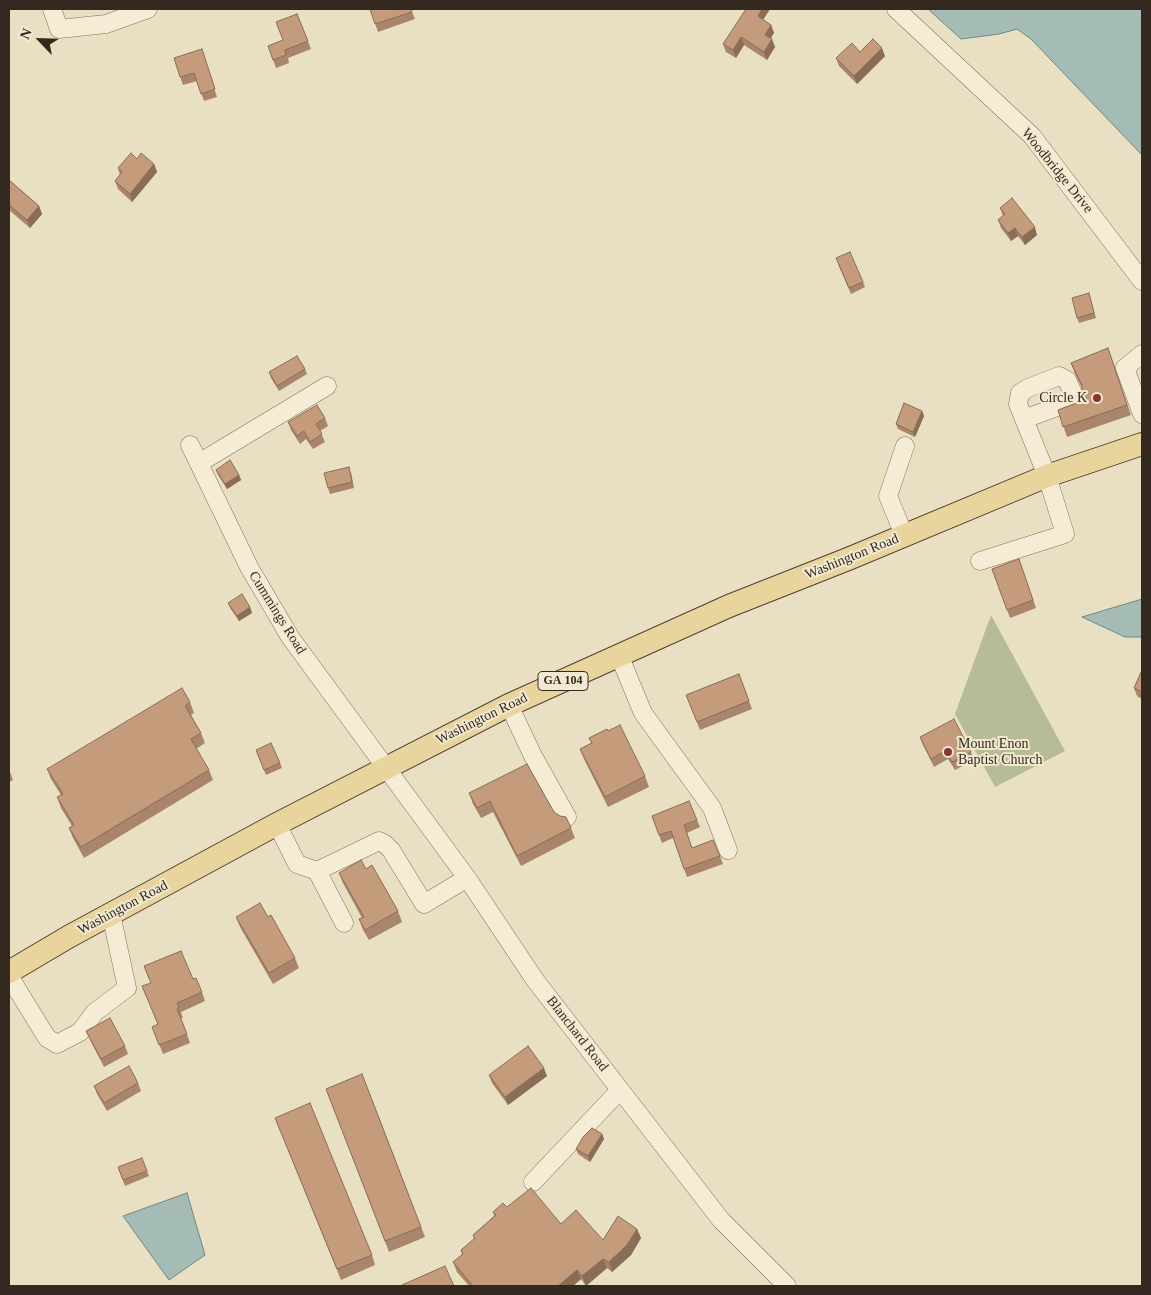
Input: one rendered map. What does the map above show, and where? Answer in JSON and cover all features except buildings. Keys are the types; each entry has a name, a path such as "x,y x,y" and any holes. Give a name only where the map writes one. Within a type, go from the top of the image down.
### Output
{"main road":[{"name":"Washington Road","path":"9,972 277,824 509,705 729,606 1047,476 1142,444"}],"street":[{"path":"52,9 59,29 106,24 148,9"},
{"name":"Woodbridge Drive","path":"896,9 1032,136 1142,281"},
{"path":"1142,354 1125,368 1142,414"},
{"path":"199,463 327,386"},
{"path":"980,561 1065,534 1047,476 1024,419"},
{"name":"Cummings Road","path":"190,445 249,566 290,637 386,767"},
{"path":"904,535 888,496 905,446"},
{"path":"619,656 643,713 712,808 728,850"},
{"path":"509,705 533,756 567,817"},
{"name":"Blanchard Road","path":"386,767 467,878 535,980 721,1220 787,1286"},
{"path":"277,824 298,864 317,871 344,923"},
{"path":"317,871 379,842 385,844 391,850 424,904 467,878"},
{"path":"9,976 47,1038 57,1044 80,1032 95,1012 128,988 111,914"},
{"path":"534,1182 620,1090"}],"green space":[{"path":"991,615 1065,751 995,787 955,714"}],"water":[{"path":"928,9 1142,9 1142,155 1031,39 1017,29 999,34 961,39"},
{"path":"1142,599 1142,637 1125,637 1082,617"},
{"path":"187,1193 205,1255 169,1280 123,1216"}],"place":[{"name":"Circle K","path":"1097,398"},
{"name":"Mount Enon Baptist Church","path":"948,752"}]}
